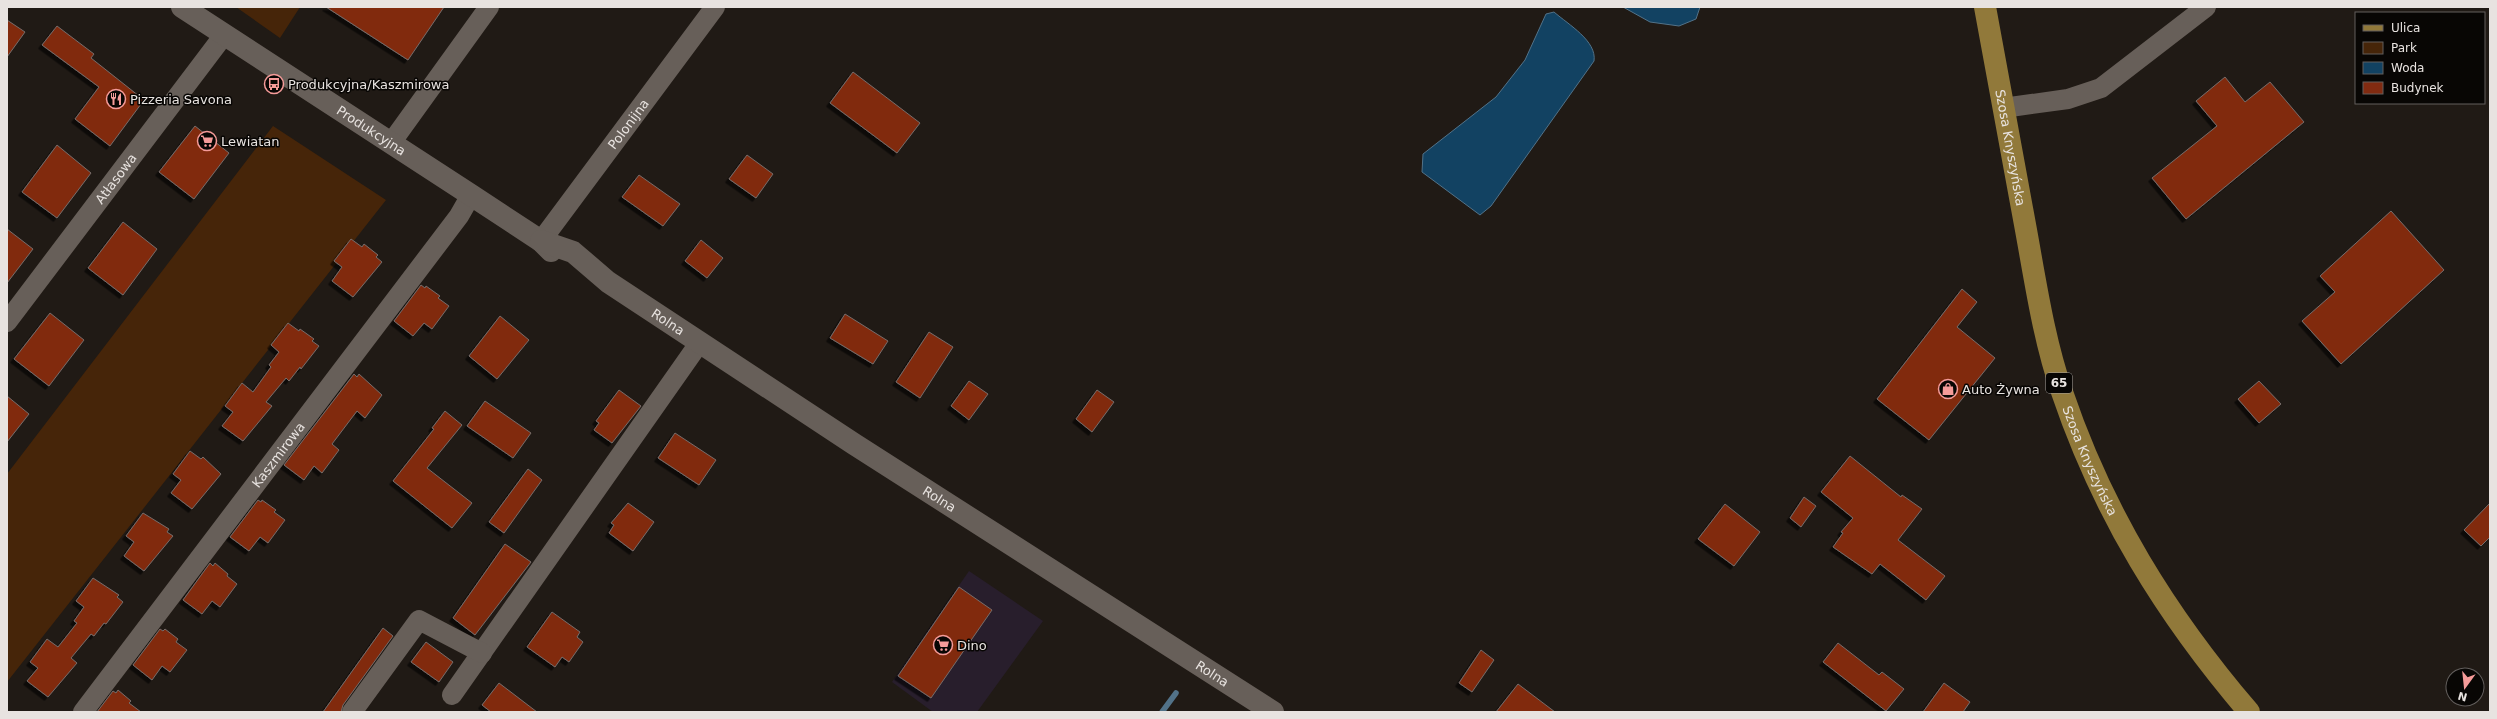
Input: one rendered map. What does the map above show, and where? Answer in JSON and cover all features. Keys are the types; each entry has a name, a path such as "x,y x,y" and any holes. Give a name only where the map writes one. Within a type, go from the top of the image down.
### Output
{"main road":[{"name":"Szosa Knyszyńska","path":"1985,7 2043,325 2061,391 2089,464 2121,531 2157,593 2224,682 2249,712"}],"street":[{"name":"Produkcyjna","path":"182,7 540,241"},
{"path":"391,143 489,7"},
{"name":"Polonijna","path":"540,241 715,7"},
{"path":"2003,108 2068,99 2101,88 2206,7"},
{"name":"Atłasowa","path":"7,322 224,35"},
{"name":"Kaszmirowa","path":"83,712 459,216 471,195"},
{"name":"Rolna","path":"540,241 572,252 608,282 860,448 1273,712"},
{"path":"452,695 700,342"},
{"path":"352,712 419,620 482,653"}],"shaded area":[{"path":"969,571 1043,621 977,712 933,712 892,682"}],"green space":[{"path":"236,7 300,7 280,38"},
{"path":"273,126 386,200 7,682 7,474"}],"water":[{"path":"1623,7 1700,7 1696,19 1679,26 1650,22"},
{"path":"1554,12 1587,40 1594,54 1594,61 1491,206 1480,215 1422,172 1423,154 1496,97 1525,60 1546,14"}],"building":[{"path":"326,7 444,7 408,60"},
{"path":"7,20 25,32 7,57"},
{"path":"57,26 94,54 91,58 144,100 110,146 75,119 99,87 42,45"},
{"path":"853,72 920,123 897,153 830,103"},
{"path":"2225,77 2245,102 2270,82 2304,122 2186,219 2152,178 2217,126 2196,101"},
{"path":"195,126 229,153 194,199 159,172"},
{"path":"57,145 91,173 57,218 22,192"},
{"path":"747,155 773,174 756,198 729,179"},
{"path":"639,175 680,204 663,226 622,197"},
{"path":"2391,211 2444,270 2341,364 2302,321 2335,292 2320,276"},
{"path":"123,222 157,249 123,295 88,268"},
{"path":"7,229 33,249 7,283"},
{"path":"351,239 362,247 364,244 378,255 376,257 382,262 353,297 332,281 342,267 334,261"},
{"path":"701,240 723,258 707,278 685,261"},
{"path":"421,285 425,288 426,286 440,296 438,298 449,306 432,329 424,323 413,336 394,321"},
{"path":"1962,289 1977,302 1957,327 1995,358 1929,440 1877,399"},
{"path":"50,313 84,340 49,386 14,359"},
{"path":"845,314 888,341 873,364 830,338"},
{"path":"500,316 529,340 497,379 469,356"},
{"path":"288,323 314,339 312,341 319,346 301,369 300,367 289,381 286,378 266,402 272,406 243,441 222,426 233,412 225,406 242,383 253,392 271,367 269,365 279,352 271,345"},
{"path":"929,332 953,347 920,398 896,382"},
{"path":"354,374 357,377 359,374 382,395 365,418 357,411 332,444 339,450 322,473 314,466 304,480 284,465"},
{"path":"969,381 988,394 969,420 951,406"},
{"path":"2259,381 2281,404 2259,423 2238,399"},
{"path":"619,390 641,406 612,443 594,430 599,423 596,421"},
{"path":"1097,390 1114,402 1092,432 1076,419"},
{"path":"7,396 29,414 7,442"},
{"path":"485,401 531,433 513,458 467,426"},
{"path":"445,411 462,425 427,468 472,503 452,528 393,481 434,429 432,428"},
{"path":"675,433 716,460 699,485 658,458"},
{"path":"190,451 201,459 203,457 221,474 192,509 171,493 181,480 173,474"},
{"path":"1850,456 1901,497 1902,495 1922,509 1898,540 1945,576 1926,600 1880,564 1872,574 1833,547 1843,533 1841,532 1853,518 1821,492"},
{"path":"528,469 542,480 504,533 489,522"},
{"path":"1804,497 1816,506 1801,527 1790,518"},
{"path":"258,500 261,502 262,500 276,510 274,512 285,520 268,543 260,537 249,551 230,537"},
{"path":"628,503 654,522 633,551 609,533 614,525 611,523"},
{"path":"2490,503 2490,537 2481,546 2464,530"},
{"path":"1725,504 1760,532 1734,566 1698,539"},
{"path":"143,513 169,529 167,532 173,536 144,571 124,556 134,542 126,536"},
{"path":"505,544 531,562 475,635 453,618"},
{"path":"210,563 213,566 215,563 237,584 220,607 212,601 202,614 183,600"},
{"path":"93,578 119,595 117,597 123,602 106,624 104,623 94,636 91,634 71,658 77,663 48,697 27,681 38,668 30,662 47,639 58,647 77,623 74,621 84,607 76,601"},
{"name":"Dino","path":"959,587 992,610 931,698 898,676"},
{"path":"552,612 580,632 577,637 583,642 569,662 562,657 555,667 527,647"},
{"path":"383,628 393,636 343,705 341,712 323,712"},
{"path":"160,629 163,631 165,629 178,639 176,642 187,650 170,672 162,666 152,680 133,665"},
{"path":"426,642 453,662 439,682 411,662"},
{"path":"1838,643 1879,675 1882,672 1904,689 1886,711 1823,662"},
{"path":"1481,650 1494,660 1472,692 1459,683"},
{"path":"499,683 537,712 491,712 482,705"},
{"path":"1944,683 1970,702 1963,712 1923,712"},
{"path":"1518,684 1555,712 1496,712"},
{"path":"118,690 131,701 129,703 141,712 97,712 113,691 116,693"}],"waterway":[{"path":"1162,712 1176,693"}],"place":[{"name":"Produkcyjna/Kaszmirowa","path":"274,84"},
{"name":"Pizzeria Savona","path":"116,99"},
{"name":"Lewiatan","path":"207,141"},
{"name":"Auto Żywna","path":"1948,389"},
{"name":"Dino","path":"943,645"}]}
